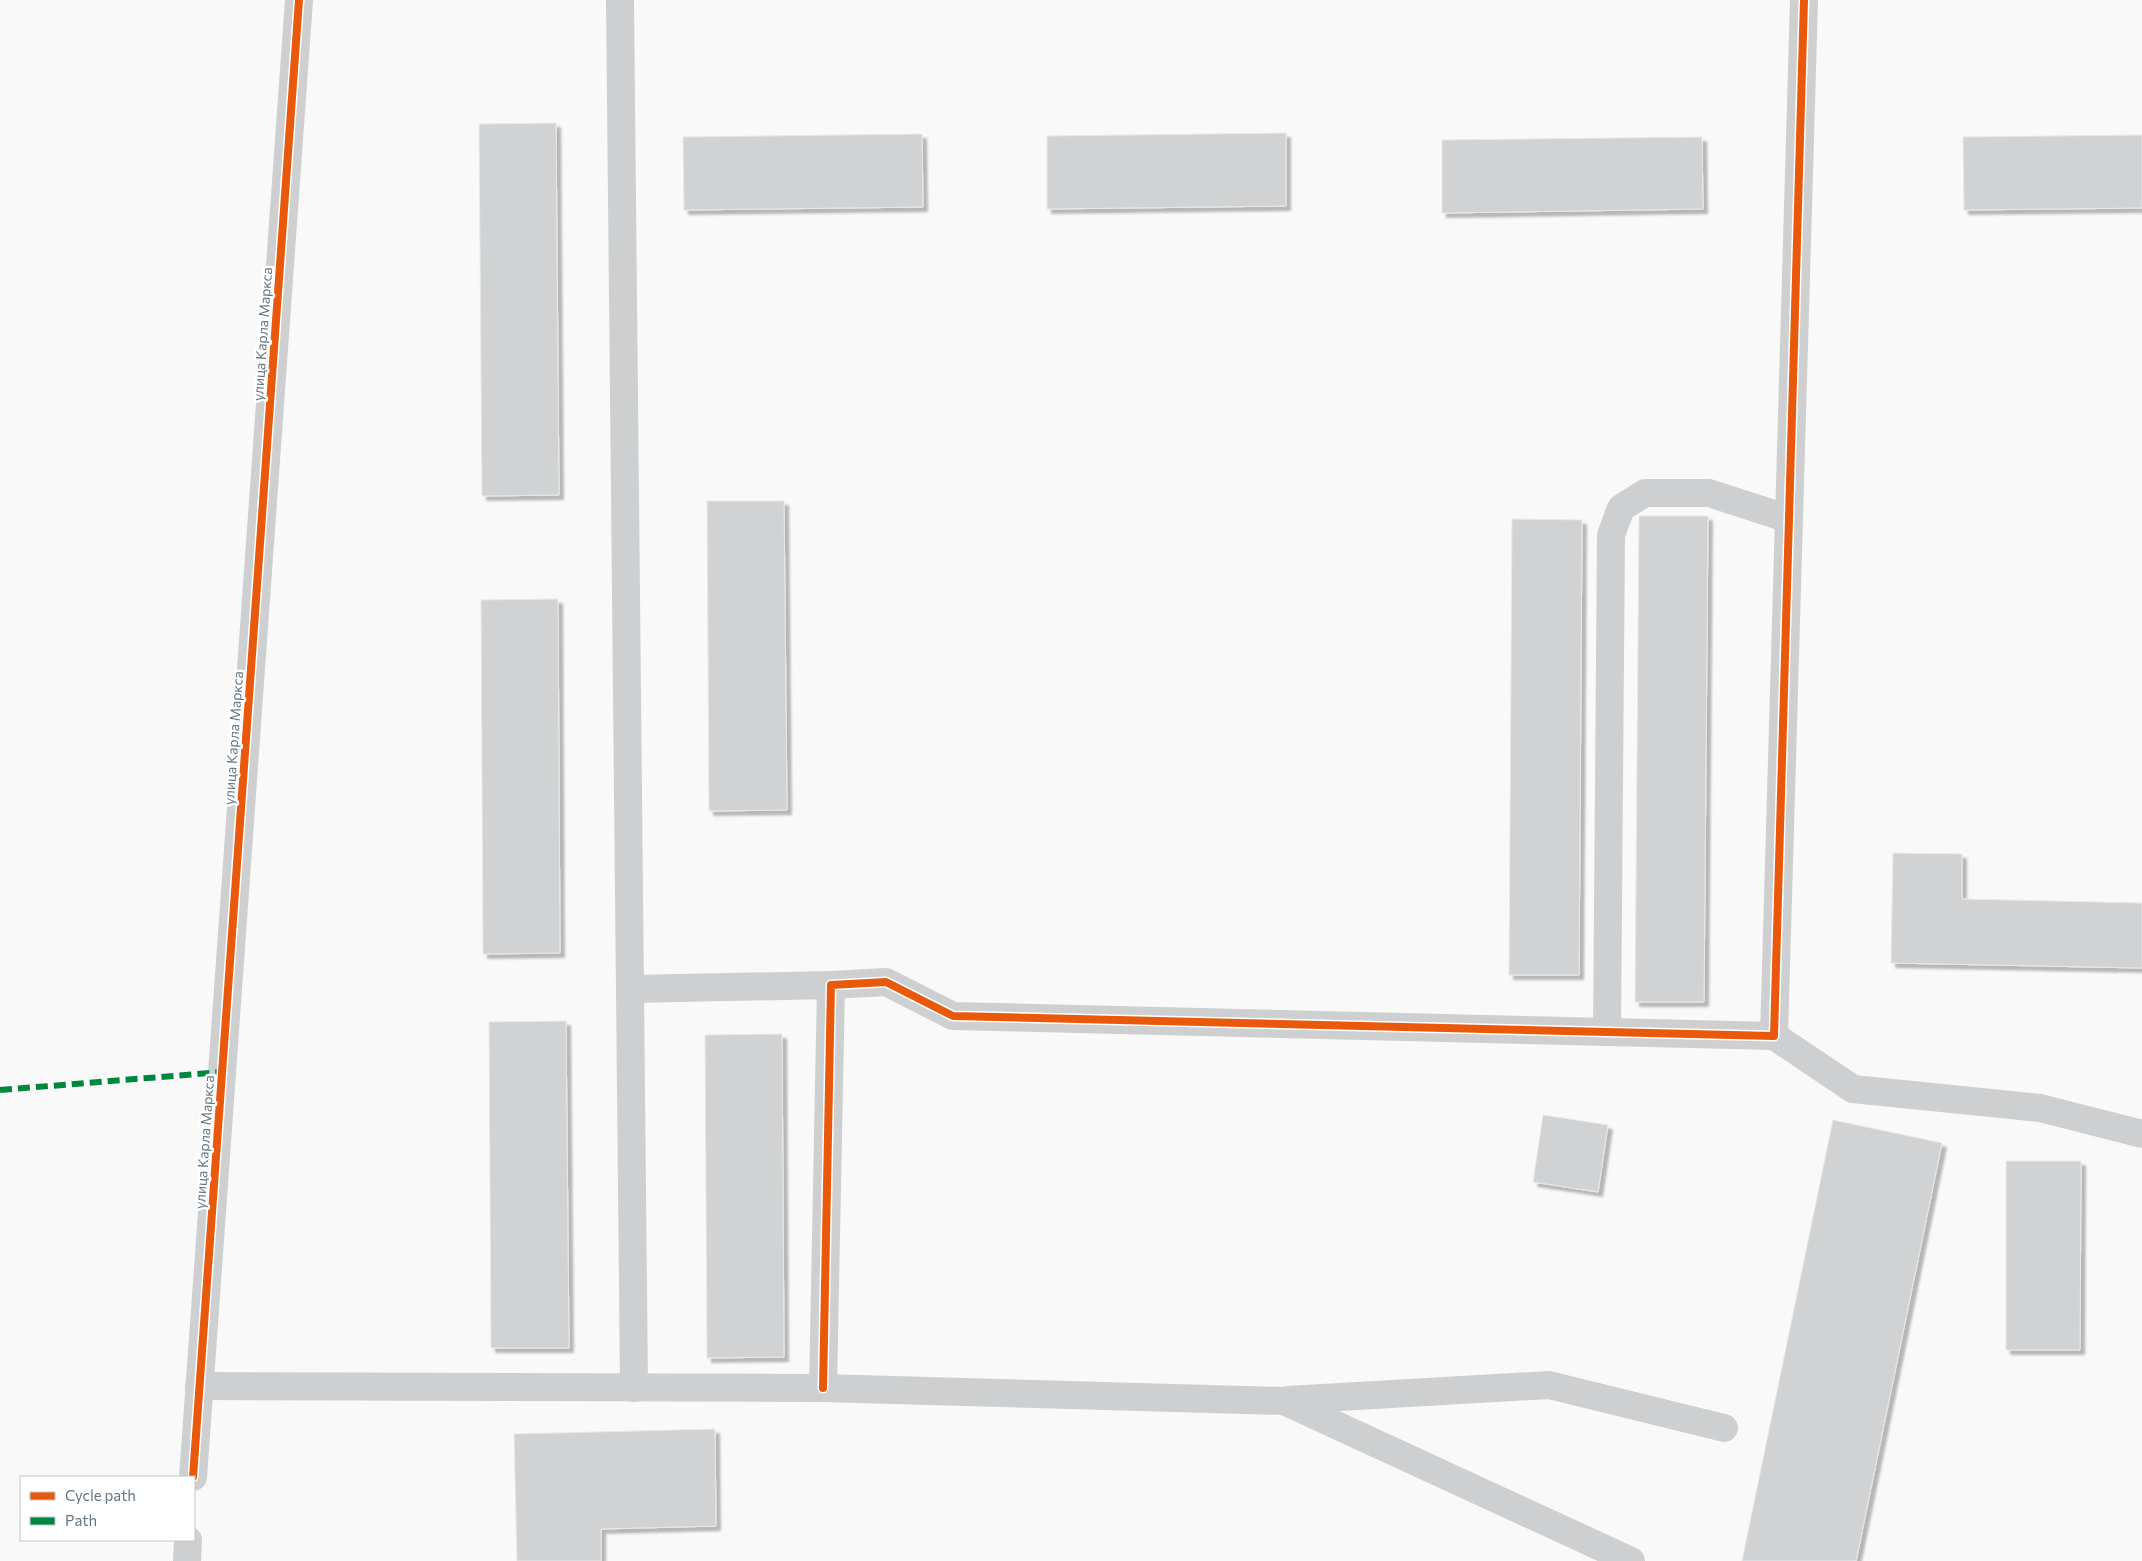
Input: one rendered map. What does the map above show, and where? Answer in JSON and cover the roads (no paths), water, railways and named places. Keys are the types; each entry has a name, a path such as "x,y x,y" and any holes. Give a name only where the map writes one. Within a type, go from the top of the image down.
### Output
{"street":[{"name":"улица Карла Маркса","path":"193,1476 299,0"},
{"path":"620,0 634,1388"},
{"path":"1774,1036 1804,0"},
{"path":"1607,1032 1611,535 1621,508 1645,493 1709,493 1789,519"},
{"path":"631,989 886,982 953,1016 1774,1036 1853,1089 2040,1108 2142,1134"},
{"path":"823,1388 831,985"},
{"path":"199,1386 823,1388 1284,1401 1549,1385 1724,1428"},
{"path":"1284,1401 1631,1561"},
{"path":"187,1561 188,1541"}]}
